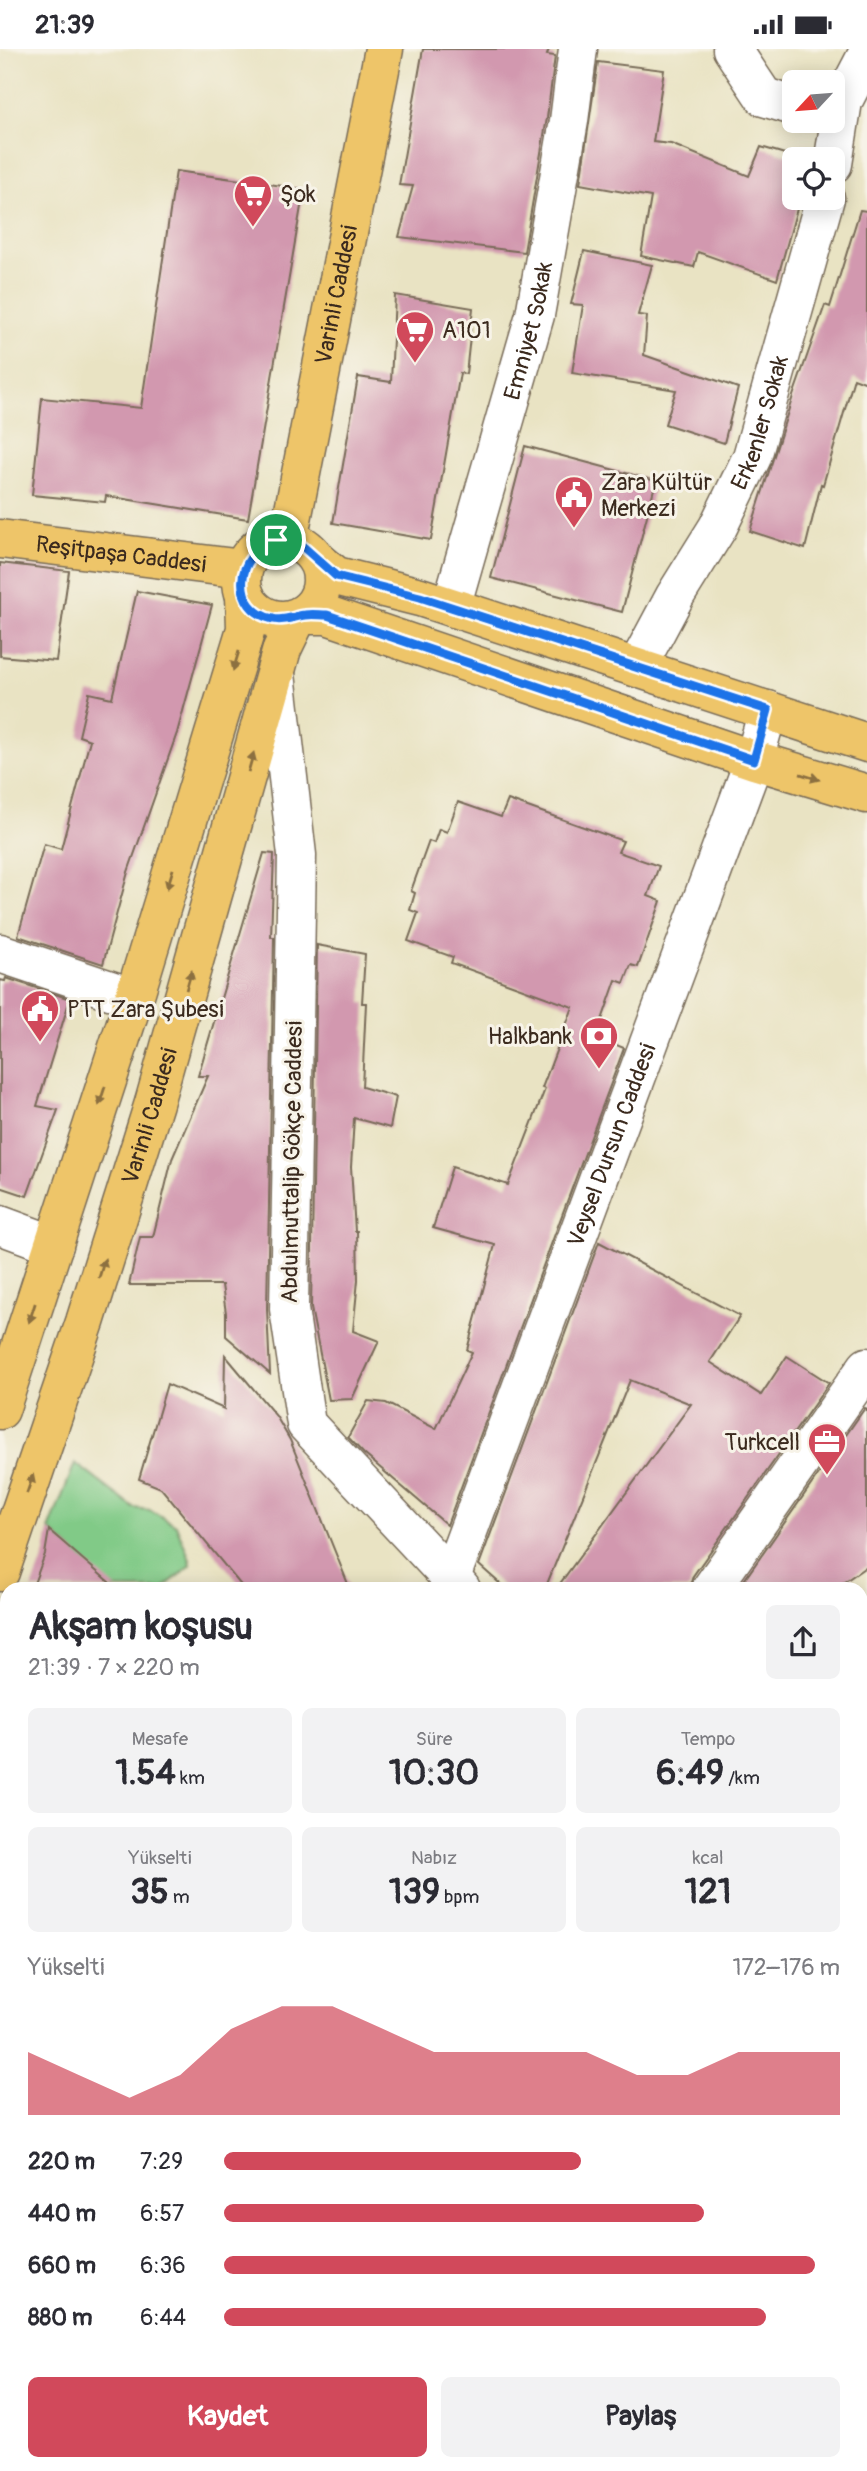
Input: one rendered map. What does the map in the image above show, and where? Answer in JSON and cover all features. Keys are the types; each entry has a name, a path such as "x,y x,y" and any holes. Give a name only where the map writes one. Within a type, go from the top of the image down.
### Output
{"main road":[{"name":"Varinli Caddesi","path":"303,551 384,49"},
{"name":"Reşitpaşa Caddesi","path":"0,539 244,582"},
{"path":"0,1410 134,998 246,629 244,582 256,550 276,540 303,551 336,576 451,607 867,743"},
{"path":"300,616 312,607 323,585 322,573 303,551"},
{"path":"244,582 251,606 272,619 327,615 754,760 867,794"},
{"name":"Varinli Caddesi","path":"0,1572 85,1322 154,1103 282,649 300,616"}],"street":[{"name":"Emniyet Sokak","path":"451,607 535,315 569,121 578,49"},
{"path":"732,49 764,97 782,102"},
{"path":"845,97 867,55"},
{"name":"Erkenler Sokak","path":"637,667 675,596 718,527 752,457 822,210"},
{"name":"Abdulmuttalip Gökçe Caddesi","path":"276,674 297,855 289,1309 306,1424 453,1582"},
{"name":"Veysel Dursun Caddesi","path":"457,1582 754,760 768,710"},
{"path":"0,953 134,998"},
{"path":"0,1225 54,1245"},
{"path":"716,1582 867,1367"}],"green space":[{"path":"75,1463 134,1508 150,1510 176,1525 191,1565 170,1582 106,1582 49,1530"}],"building":[{"path":"423,49 549,49 547,55 555,56 524,252 399,237 413,186 399,185"},
{"path":"598,62 664,70 653,142 671,144 749,176 761,147 782,153 782,210 797,210 777,280 698,252 694,267 641,256 651,197 580,184"},
{"path":"176,171 304,189 248,519 106,496 105,502 32,495 42,398 141,408"},
{"path":"860,210 867,211 867,383 854,378 823,485 821,484 805,549 750,531 793,396 825,305 830,307"},
{"path":"584,251 652,265 638,315 647,316 644,355 738,388 724,443 665,424 676,390 572,373 583,305 571,304"},
{"path":"395,295 473,308 466,374 460,373 431,540 333,523 358,377 391,382"},
{"name":"Zara Kültür Merkezi","path":"525,446 656,481 622,612 491,578"},
{"path":"0,563 69,571 56,661 0,656"},
{"path":"137,591 212,605 177,733 128,872 103,964 18,936 44,844 61,849 90,740 79,736 89,693 112,698"},
{"path":"508,800 623,841 618,852 659,866 648,896 661,901 638,967 631,965 624,983 616,980 596,1037 624,1048 447,1525 348,1437 368,1401 386,1403 436,1429 472,1352 467,1350 495,1245 433,1228 452,1167 508,1185 573,1007 451,963 453,957 408,941 418,913 410,910 415,893 411,891 429,841 434,843 439,829 447,832 458,802 501,817"},
{"path":"264,853 274,854 267,1309 270,1374 226,1336 222,1285 129,1285 140,1237 153,1237 172,1159 208,1076 198,1076"},
{"path":"317,945 365,954 362,1003 366,1003 362,1087 396,1097 390,1128 354,1118 351,1167 358,1280 353,1331 379,1341 352,1399 329,1400 311,1308"},
{"path":"6,978 70,999 37,1106 58,1110 27,1196 0,1187 0,980 5,981"},
{"path":"599,1242 740,1316 710,1362 761,1395 787,1356 829,1383 691,1582 561,1582 691,1404 630,1380 548,1582 498,1582 479,1565"},
{"path":"225,1355 276,1416 290,1440 347,1582 238,1582 161,1488 139,1479 167,1384 224,1409"},
{"path":"865,1408 867,1409 867,1566 844,1582 743,1582"},
{"path":"49,1530 109,1582 35,1582 45,1554"}],"place":[{"name":"Şok","path":"253,228"},
{"name":"A101","path":"415,364"},
{"name":"Zara Kültür Merkezi","path":"574,529"},
{"name":"PTT Zara Şubesi","path":"40,1043"},
{"name":"Halkbank","path":"599,1070"},
{"name":"Turkcell","path":"827,1476"}],"route":[{"path":"276,540 300,544 336,576 420,597 768,710 754,760 327,615 302,615 284,620 261,614 251,606 245,595 243,569 256,550 276,540"}]}
